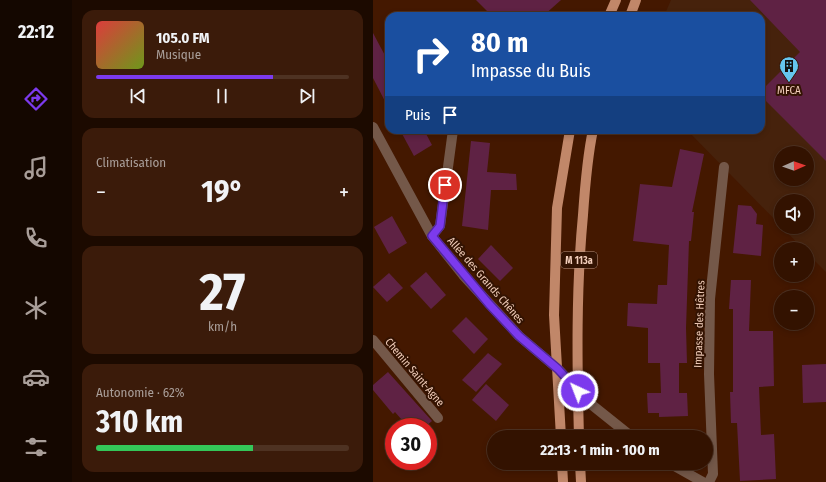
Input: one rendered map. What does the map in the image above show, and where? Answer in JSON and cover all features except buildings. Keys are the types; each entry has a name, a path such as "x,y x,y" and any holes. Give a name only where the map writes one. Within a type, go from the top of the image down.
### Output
{"main road":[{"path":"611,12 616,0"},
{"path":"632,12 636,0"},
{"name":"M 113a","path":"561,430 554,315 557,208 569,134"},
{"name":"M 113a","path":"579,430 579,264 588,153 592,134"},
{"path":"562,470 563,482"},
{"path":"580,470 581,482"}],"street":[{"name":"Allée des Grands Chênes","path":"373,128 432,236 489,304 519,336 558,369 592,405 623,430"},
{"path":"432,236 440,226 452,134"},
{"name":"Impasse des Hêtres","path":"709,482 713,474 709,374 710,299 724,167"},
{"name":"Chemin Saint-Agne","path":"373,340 438,418"},
{"path":"682,470 703,482"}],"shaded area":[{"path":"671,0 826,0 826,272 814,260 814,242 796,242 789,234 814,234 814,194 774,194 774,219 691,134 765,134 765,12 666,12"}],"place":[{"name":"MFCA","path":"789,83"}],"route":[{"path":"445,185 440,226 432,236 463,275 519,336 558,369 578,391"}]}
